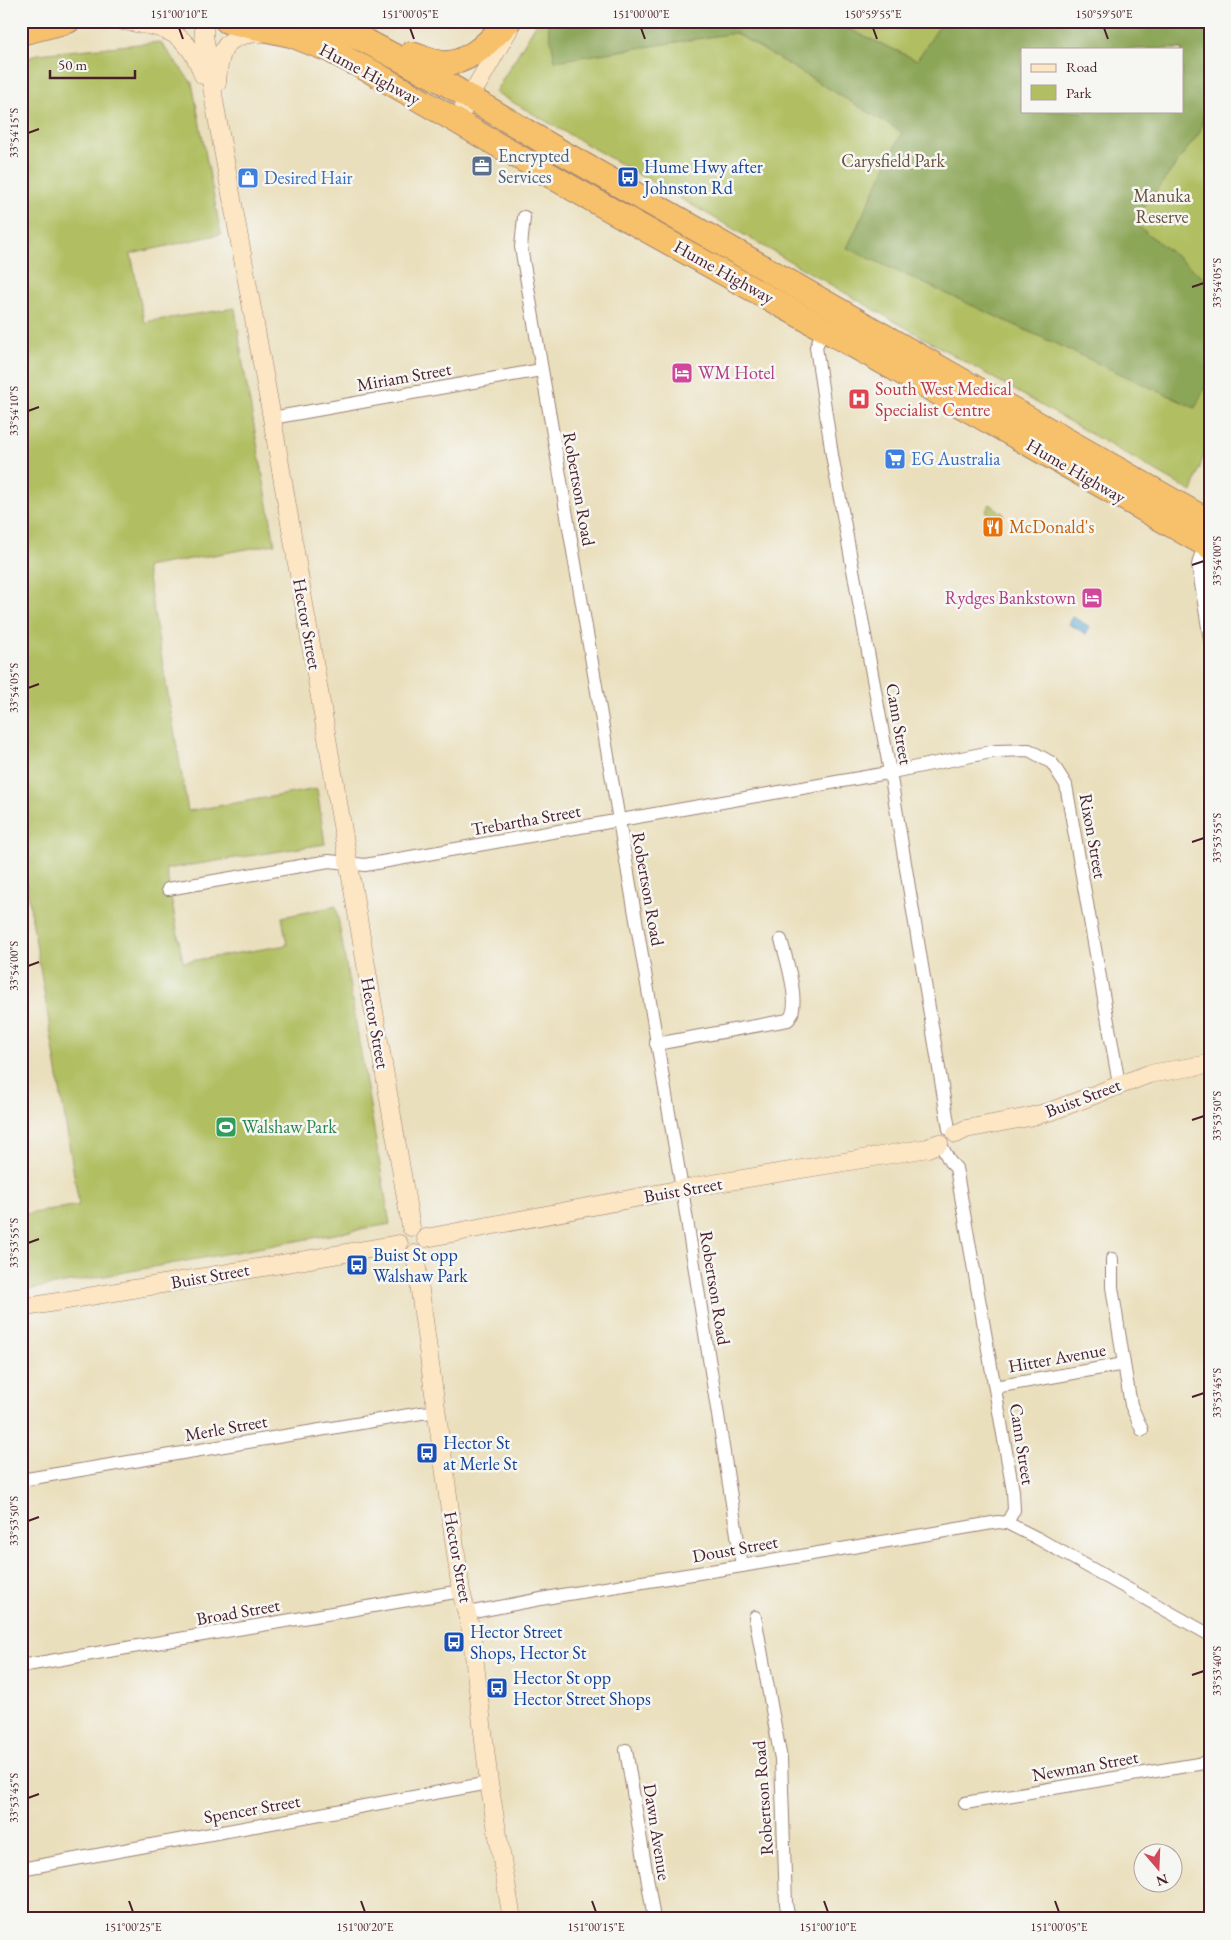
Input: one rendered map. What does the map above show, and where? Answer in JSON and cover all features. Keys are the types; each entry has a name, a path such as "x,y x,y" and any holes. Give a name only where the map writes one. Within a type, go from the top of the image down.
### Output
{"highway":[{"path":"21,33 68,21"},
{"name":"Hume Highway","path":"227,21 291,35 329,50 372,72 577,191 1208,538"},
{"name":"Hume Highway","path":"316,21 364,40 445,83 1208,538"},
{"path":"364,40 441,62 449,62 471,55 509,21"}],"main road":[{"path":"122,21 164,29 180,37 187,44 200,67 215,106"},
{"name":"Hector Street","path":"204,21 204,34 215,106 272,418 411,1227"},
{"path":"457,120 513,21"},
{"path":"215,106 217,72 221,53 228,42 240,35 251,33 291,35"},
{"name":"Buist Street","path":"426,1238 682,1190 928,1148 966,1129 1052,1111 1119,1084 1150,1074 1210,1064"},
{"path":"411,1227 419,1229 426,1238 422,1250 415,1254 403,1251 399,1244 400,1235 406,1228 411,1227"},
{"name":"Buist Street","path":"21,1308 399,1244"},
{"name":"Hector Street","path":"415,1254 461,1591 468,1613 489,1783 512,1919"}],"street":[{"name":"Robertson Road","path":"524,217 521,247 682,1190 742,1566"},
{"name":"Cann Street","path":"824,328 817,343 832,455 890,772 950,1162 956,1168 1013,1491 1014,1510 1007,1523"},
{"name":"Miriam Street","path":"272,418 541,370"},
{"path":"1208,538 1198,566 1210,640"},
{"name":"Rixon Street","path":"890,772 996,751 1029,750 1052,763 1066,785 1119,1084"},
{"name":"Trebartha Street","path":"168,889 329,861 366,866 890,772"},
{"path":"656,1044 788,1020 794,1013 794,1007 788,961 781,940"},
{"name":"Hitter Avenue","path":"1112,1259 1112,1287 1131,1405 1142,1430"},
{"name":"Hitter Avenue","path":"995,1387 1124,1364"},
{"name":"Merle Street","path":"21,1480 421,1413 437,1412"},
{"name":"Doust Street","path":"468,1613 562,1595 742,1566 982,1523 1007,1523"},
{"path":"1007,1523 1210,1635"},
{"name":"Broad Street","path":"21,1666 461,1591"},
{"name":"Robertson Road","path":"756,1617 781,1759 786,1904 789,1919"},
{"name":"Dawn Avenue","path":"626,1750 654,1919"},
{"name":"Newman Street","path":"966,1803 1210,1762"},
{"name":"Spencer Street","path":"21,1869 489,1783"}],"green space":[{"name":"Carysfield Park","path":"538,21 1210,21 1210,436 1192,492 495,92"},
{"path":"550,21 831,21 917,60 943,21 1210,21 1210,90 1200,132 1133,222 1210,283 1210,377 1195,408 847,248 902,132 735,33 555,61 548,24"},
{"path":"160,42 192,83 221,234 131,254 144,322 235,308 275,544 146,567 188,811 317,789 325,844 166,869 183,962 287,945 282,917 336,906 390,1224 21,1291 21,1215 79,1205 21,852 21,61 38,54"},
{"path":"990,504 1004,514 999,521 986,511"}],"water":[{"path":"1073,617 1090,627 1086,634 1069,624"}],"place":[{"name":"Encrypted Services","path":"482,166"},
{"name":"Hume Hwy after Johnston Rd","path":"628,177"},
{"name":"Desired Hair","path":"248,178"},
{"name":"WM Hotel","path":"682,373"},
{"name":"South West Medical Specialist Centre","path":"859,399"},
{"name":"EG Australia","path":"895,459"},
{"name":"McDonald's","path":"993,527"},
{"name":"Rydges Bankstown","path":"1092,598"},
{"name":"Walshaw Park","path":"226,1127"},
{"name":"Buist St opp Walshaw Park","path":"357,1265"},
{"name":"Hector St at Merle St","path":"427,1453"},
{"name":"Hector Street Shops, Hector St","path":"454,1642"},
{"name":"Hector St opp Hector Street Shops","path":"497,1688"}],"park label":[{"name":"Manuka Reserve","path":"1162,206"}]}
